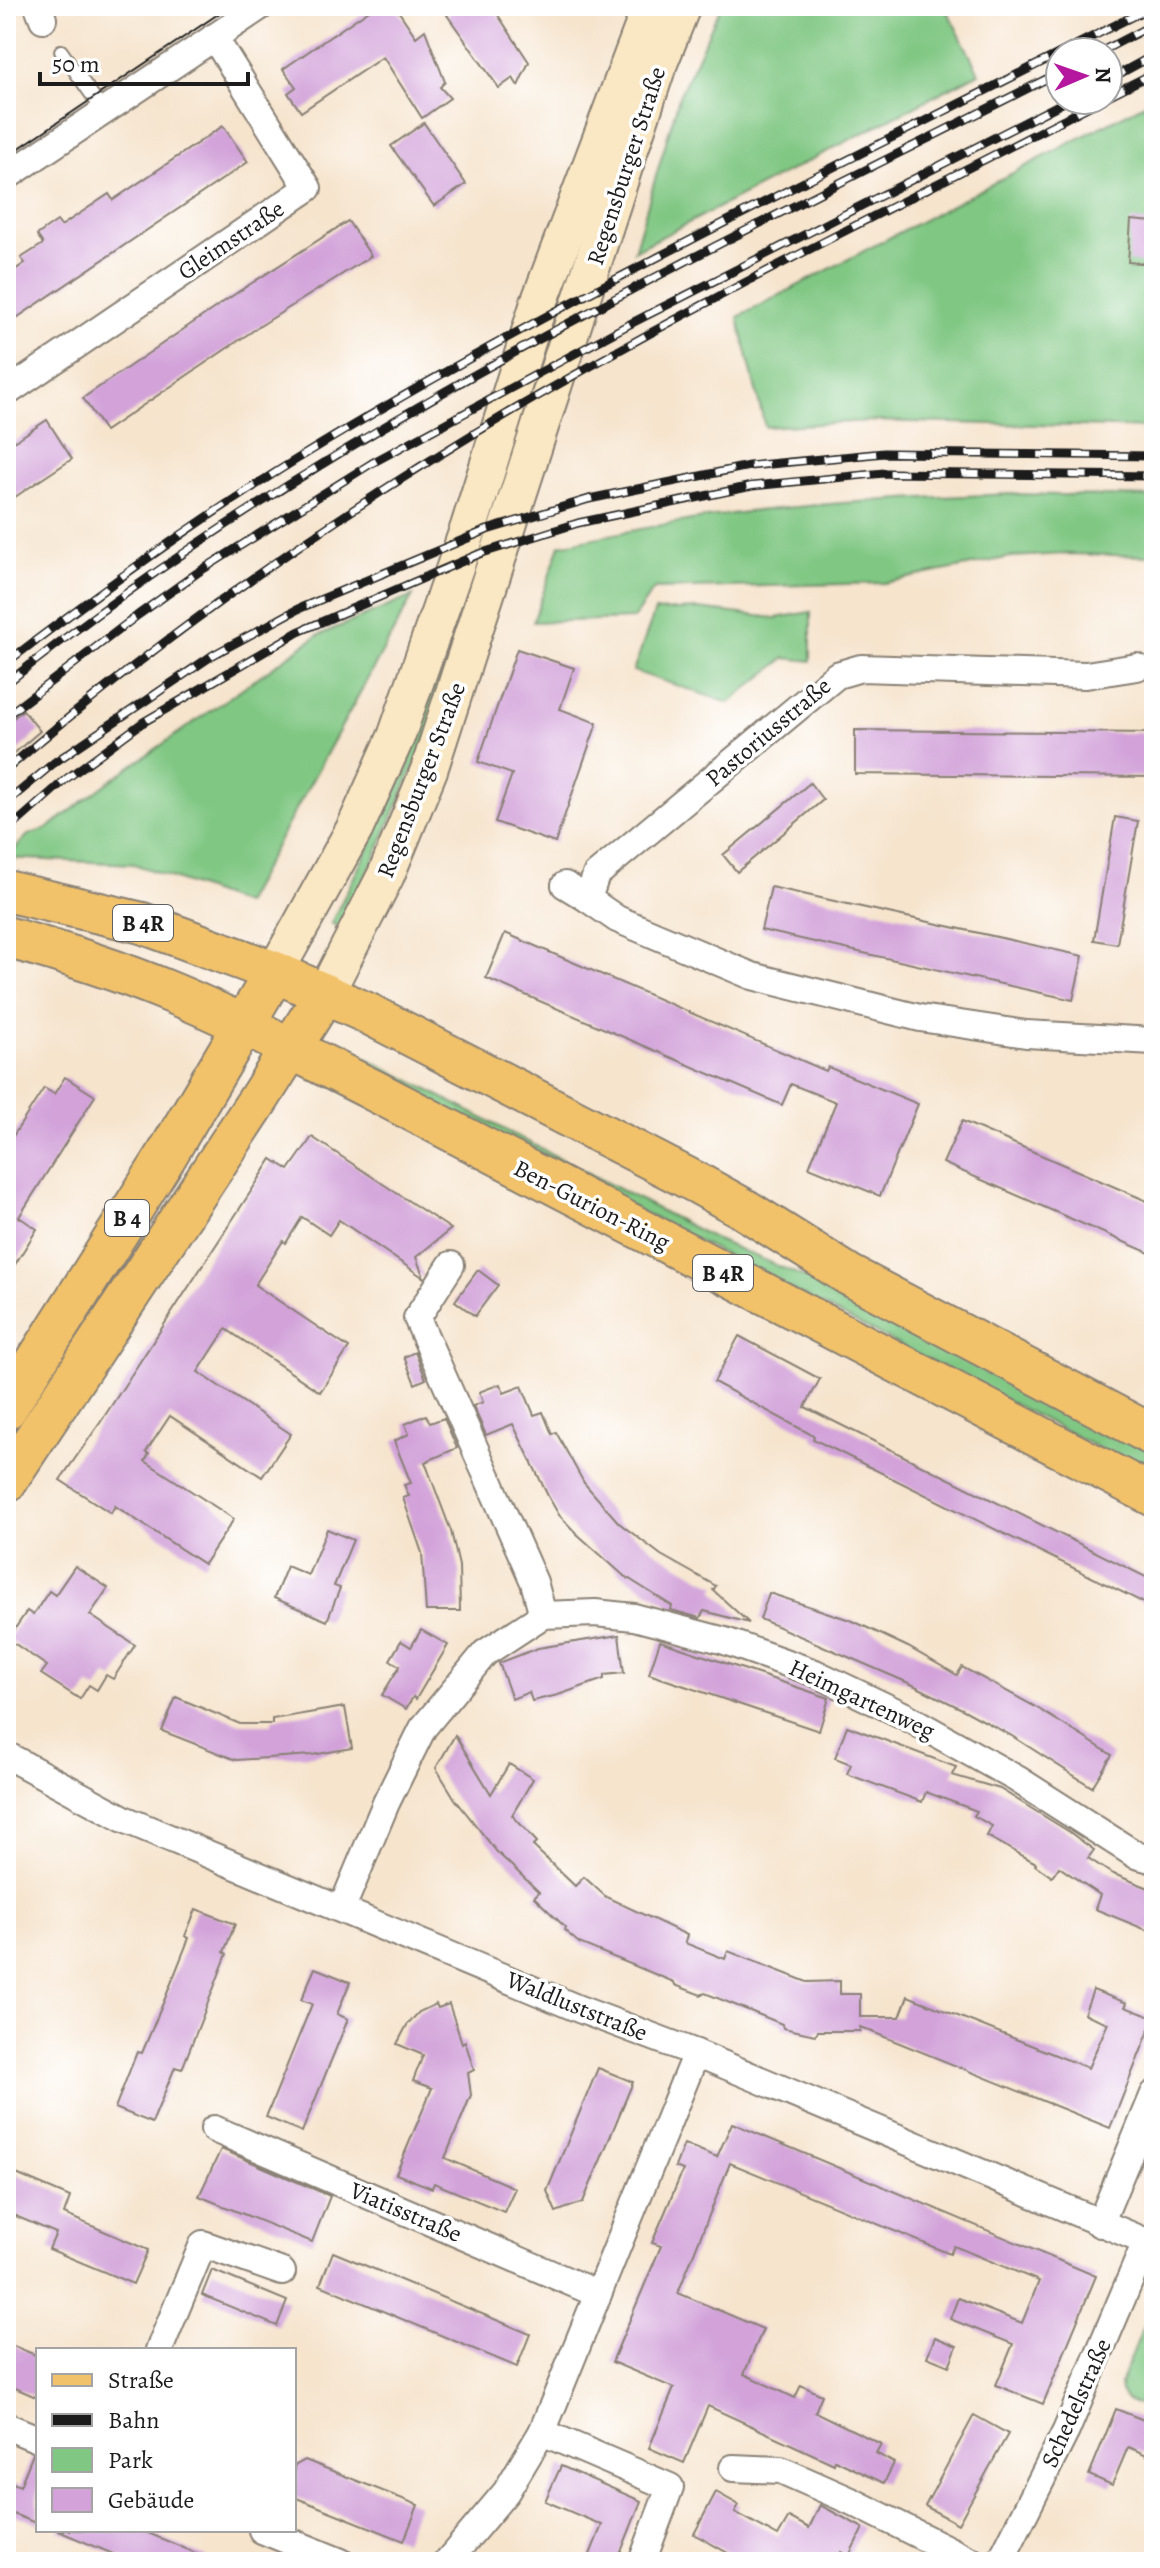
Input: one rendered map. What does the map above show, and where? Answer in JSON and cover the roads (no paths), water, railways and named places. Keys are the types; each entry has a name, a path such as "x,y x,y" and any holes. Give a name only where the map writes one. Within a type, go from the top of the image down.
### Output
{"main road":[{"name":"Regensburger Straße","path":"6,1409 165,1158 275,972 355,828 396,737 465,540 539,303 651,6"},
{"name":"Regensburger Straße","path":"6,1482 291,1050 325,994 386,875 429,770 623,170 657,68 682,6"},
{"name":"B 4R","path":"6,891 142,923 275,972 385,1022 699,1184 875,1290 1154,1436"},
{"name":"B 4R","path":"6,937 169,991 243,1025"},
{"name":"Ben-Gurion-Ring","path":"243,1025 1154,1496"}],"street":[{"path":"6,177 261,6"},
{"name":"Gleimstraße","path":"6,393 308,188 214,37"},
{"name":"Pastoriusstraße","path":"1137,667 1086,675 861,668 837,675 576,892 617,919 752,976 920,1018 1026,1034 1154,1041"},
{"path":"342,1908 386,1803 423,1728 485,1653 543,1615 534,1582 417,1318 451,1265"},
{"name":"Heimgartenweg","path":"543,1615 595,1613 634,1617 725,1641 815,1673 905,1716 1017,1779 1136,1855 1154,1860"},
{"name":"Waldluststraße","path":"6,1755 124,1819 579,2009 696,2053 1150,2244"},
{"path":"447,2562 506,2492 542,2432 696,2053"},
{"path":"1100,2224 1154,2094"},
{"name":"Viatisstraße","path":"214,2129 598,2294"},
{"path":"160,2348 203,2244 282,2272"},
{"name":"Schedelstraße","path":"1000,2562 1066,2431 1150,2244"},
{"path":"6,2426 36,2438"},
{"path":"542,2432 670,2487 642,2562"},
{"path":"733,2468 781,2470 973,2562"},
{"path":"267,2532 341,2562"}],"lane":[{"path":"61,51 104,112"}],"tram line":[{"path":"6,157 230,6"}],"railway":[{"path":"1094,36 1153,6"},
{"path":"1124,40 1154,24"},
{"path":"1124,71 1154,55"},
{"path":"6,663 222,507 390,404 674,248 1044,61"},
{"path":"1124,88 1154,73"},
{"path":"6,684 128,592 254,507 384,427 516,351 651,279 1044,80"},
{"path":"6,716 197,573 372,463 626,326 1044,112"},
{"path":"6,770 126,672 251,579 446,451 657,330 1070,116"},
{"path":"6,803 55,762 213,655 298,609 487,530 589,499 749,466 884,453 1154,456"},
{"path":"6,832 66,779 142,723 298,632 479,554 578,523 752,486 884,473 1154,476"}]}
